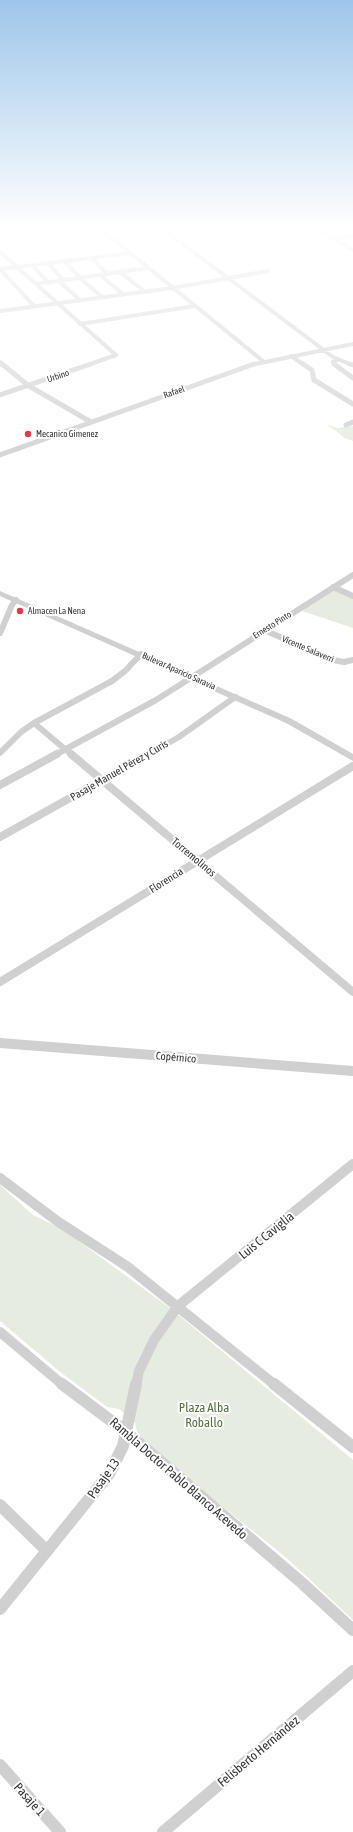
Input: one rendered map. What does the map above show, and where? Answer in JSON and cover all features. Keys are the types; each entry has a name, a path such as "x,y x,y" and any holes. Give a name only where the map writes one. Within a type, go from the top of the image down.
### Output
{"street":[{"path":"69,314 80,324 141,314"},
{"path":"206,314 263,361"},
{"path":"277,314 338,360 353,365"},
{"name":"Urbino","path":"0,395 116,356 115,353 80,324"},
{"name":"Rafael","path":"0,455 263,361 352,344"},
{"path":"291,356 312,370 314,380 353,404"},
{"path":"338,360 333,362 334,364 353,378"},
{"path":"0,362 29,386 91,422"},
{"path":"346,425 353,422"},
{"name":"Ernesto Pinto","path":"0,785 156,700 264,630 353,575"},
{"path":"333,587 353,596"},
{"name":"Bulevar Aparicio Saravia","path":"0,593 141,654 289,721 353,758"},
{"path":"0,634 12,605 16,600"},
{"name":"Vicente Salaverri","path":"264,630 333,660 344,662 353,660"},
{"path":"0,753 20,732 112,681 125,671 141,654"},
{"name":"Pasaje Manuel Pérez y Curis","path":"0,837 178,737 213,714 235,697"},
{"name":"Torremolinos","path":"34,723 353,992"},
{"name":"Florencia","path":"0,982 353,766"},
{"name":"Copérnico","path":"0,1042 353,1071"},
{"name":"Luis C Caviglia","path":"178,1306 353,1164"},
{"path":"0,1178 57,1221 117,1259 178,1306 353,1447"},
{"name":"Pasaje 13","path":"0,1609 46,1550 109,1474 123,1446 138,1371 154,1340 178,1306"},
{"name":"Rambla Doctor Pablo Blanco Acevedo","path":"0,1332 62,1384 126,1432 155,1459 302,1583 353,1630"},
{"path":"0,1505 46,1550"},
{"name":"Felisberto Hernández","path":"163,1832 353,1671"},
{"name":"Pasaje 1","path":"0,1765 60,1832"}],"green space":[{"path":"326,424 337,428 353,426 353,441 344,438 341,434"},
{"path":"333,590 353,598 353,628 299,610"},
{"name":"Plaza Alba Roballo","path":"0,1185 33,1215 62,1229 170,1308 353,1460 353,1620 289,1560 156,1453 137,1432 135,1423 119,1409 107,1407 59,1371 0,1321"}],"place":[{"name":"Mecanico Gimenez","path":"28,434"},
{"name":"Almacen La Nena","path":"20,611"}]}
